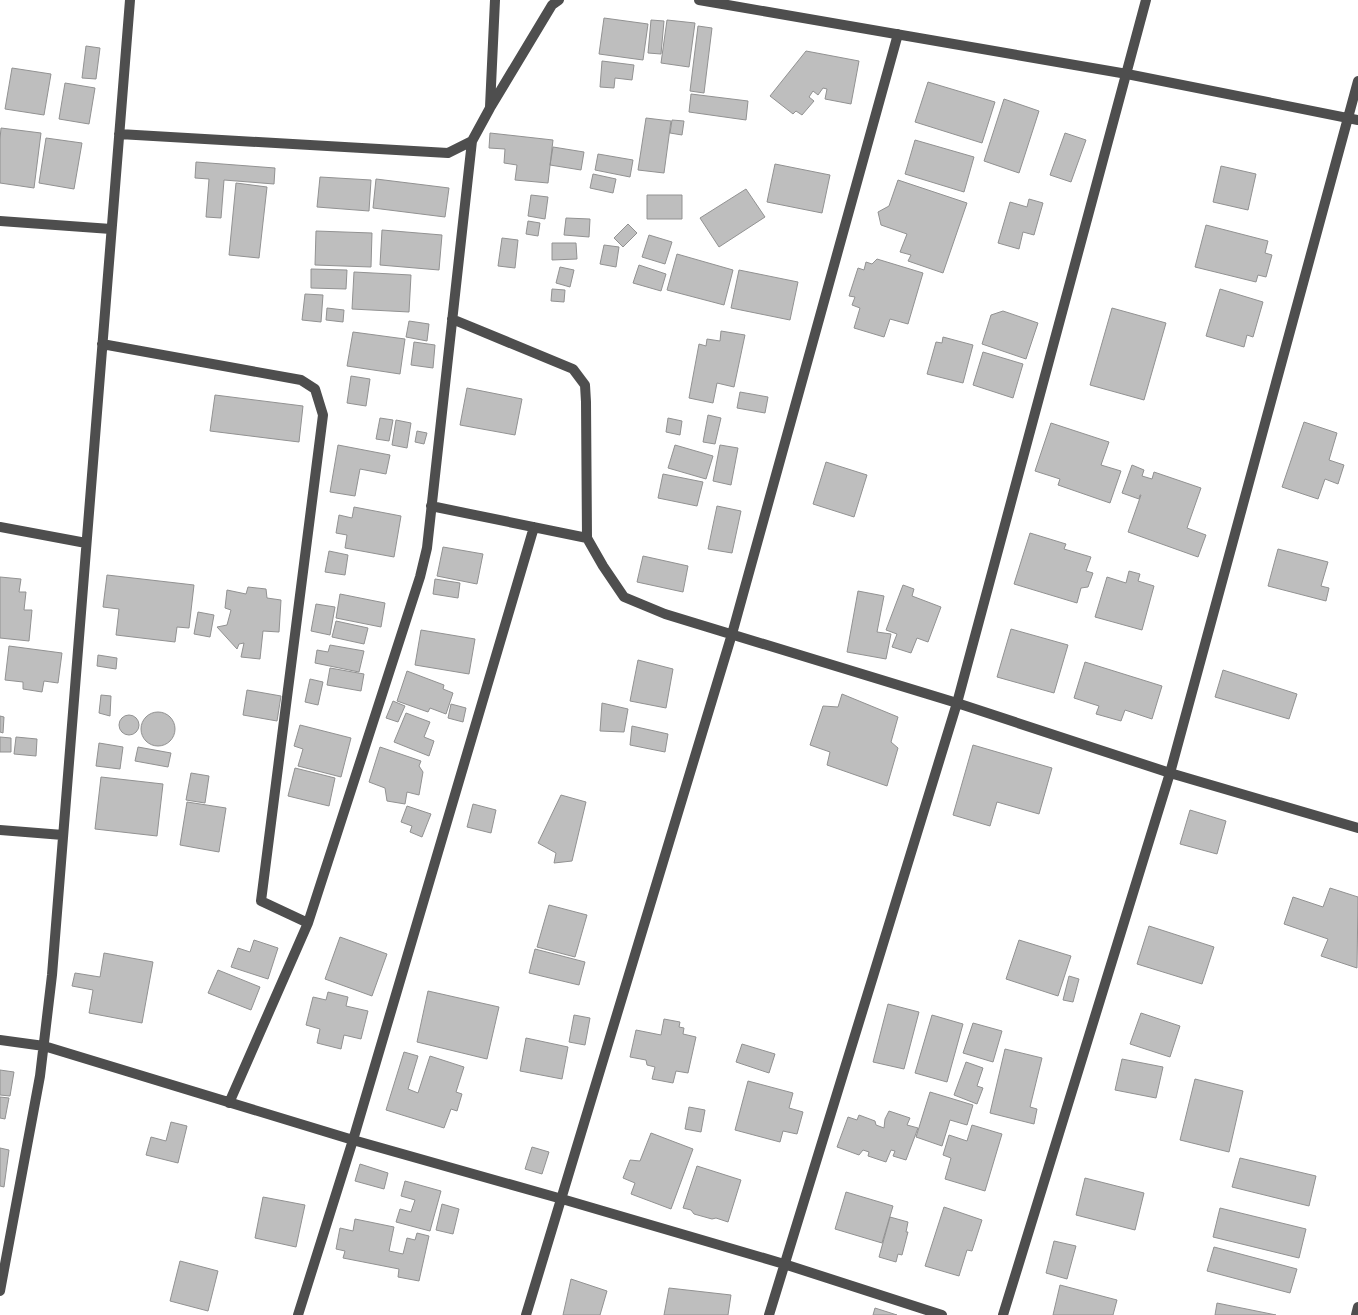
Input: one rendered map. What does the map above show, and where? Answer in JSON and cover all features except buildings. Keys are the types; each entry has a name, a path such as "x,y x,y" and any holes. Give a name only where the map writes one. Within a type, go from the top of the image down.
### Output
{"street":[{"path":"0,1291 40,1076 52,975 130,0"},
{"path":"490,108 495,0"},
{"path":"229,1102 308,923 420,578 431,506 472,141 552,5 560,0"},
{"path":"699,0 1127,74 1353,119"},
{"path":"770,1315 784,1264 957,703 1146,0"},
{"path":"526,1315 732,634 898,34"},
{"path":"1003,1315 1170,773 1353,119 1358,81"},
{"path":"119,134 448,153 472,141"},
{"path":"0,221 111,229"},
{"path":"452,319 573,369 585,385 587,538 624,597 665,614 957,703 1170,773 1358,828"},
{"path":"102,344 301,380 316,389 323,415 261,901 308,923"},
{"path":"431,506 587,538"},
{"path":"0,527 86,543"},
{"path":"298,1315 354,1140 534,527"},
{"path":"0,830 63,835"},
{"path":"0,1040 44,1046 354,1140 784,1264 942,1315"},
{"path":"1356,1315 1358,1308"}]}
